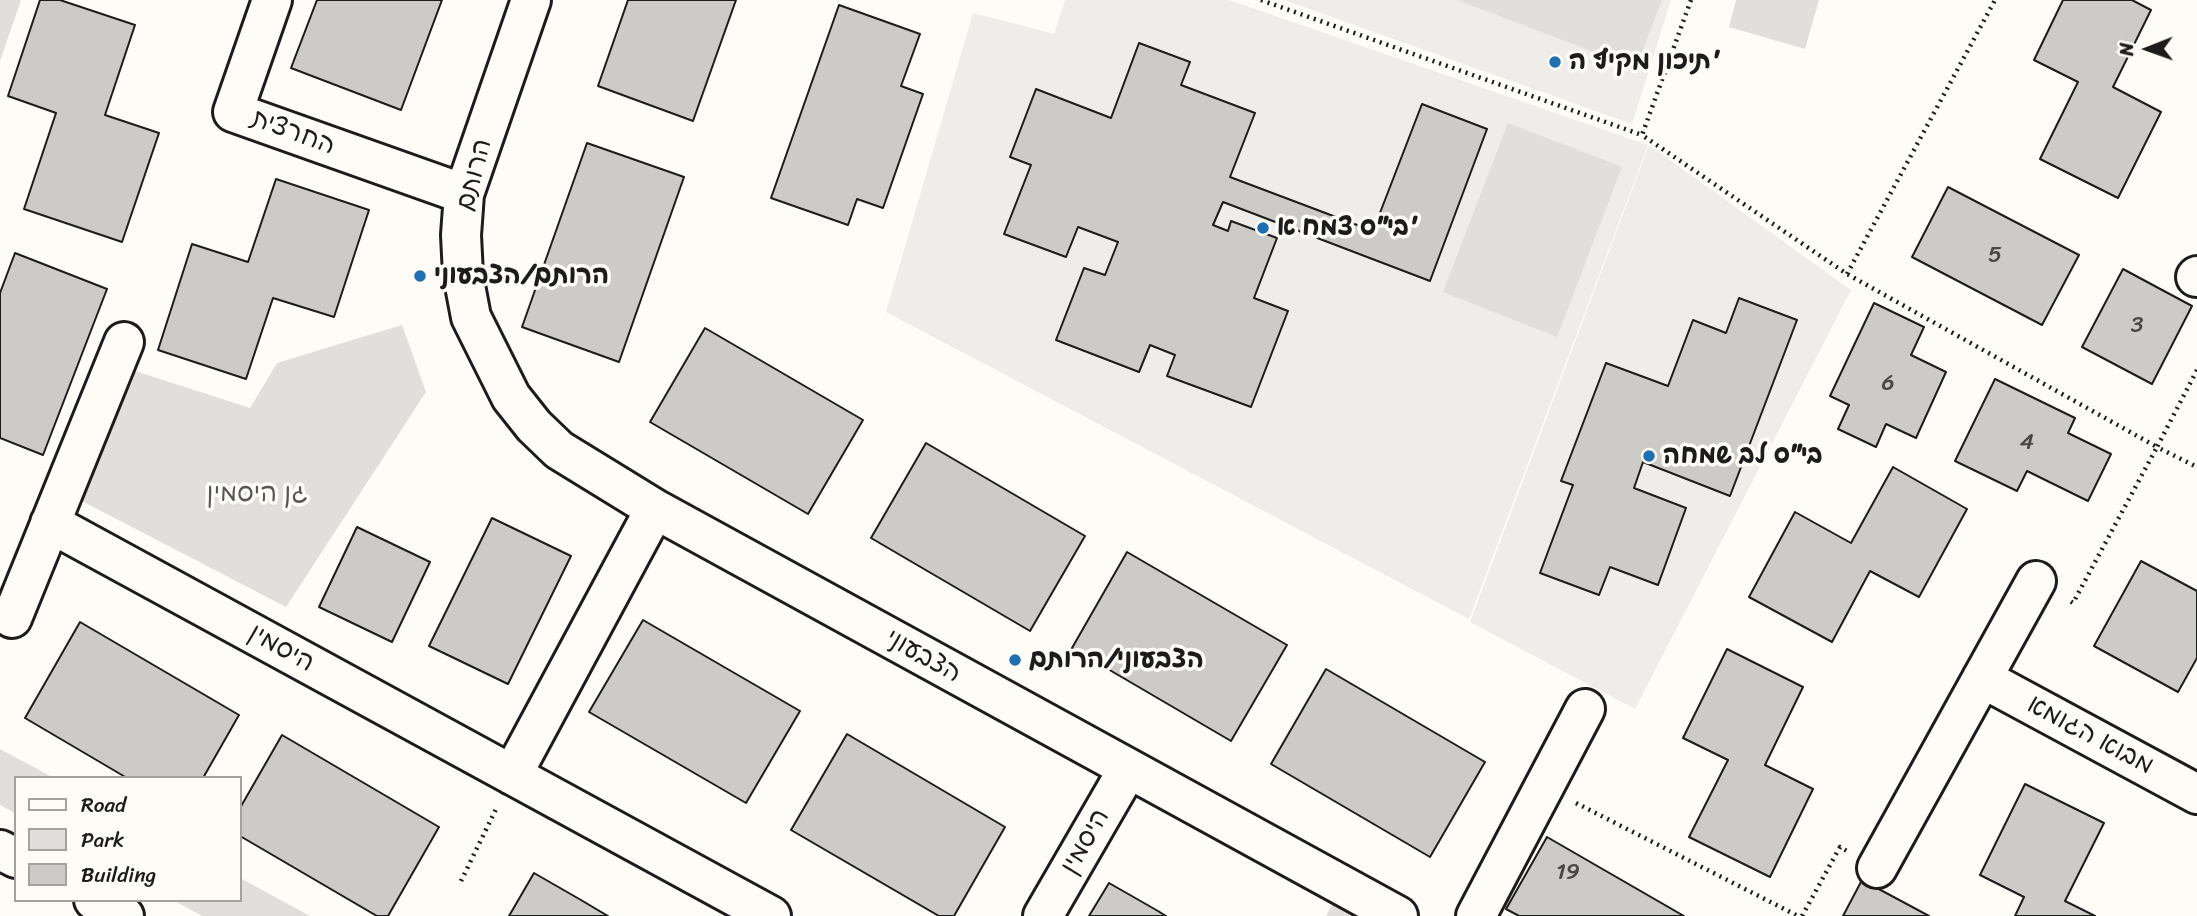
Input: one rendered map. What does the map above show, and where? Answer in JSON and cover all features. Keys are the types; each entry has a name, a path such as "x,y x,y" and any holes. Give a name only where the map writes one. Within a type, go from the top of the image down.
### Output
{"street":[{"name":"החרצית","path":"272,0 233,112 464,194"},
{"name":"הרותם","path":"486,353 471,317 463,275 464,194 531,0"},
{"path":"12,618 124,342"},
{"name":"הצבעוני","path":"486,353 511,397 534,426 559,450 655,509 1398,916"},
{"path":"512,775 655,509"},
{"name":"היסמין","path":"50,523 771,916"},
{"path":"1877,868 2036,581"},
{"name":"מבוא הגומא","path":"1982,677 2197,794"},
{"path":"1476,916 1585,709"},
{"name":"היסמין","path":"1043,916 1128,769"},
{"path":"98,902 124,916"}],"path":[{"path":"1261,0 1643,135 1847,274 2197,467"},
{"path":"1643,135 1690,0"},
{"path":"1847,274 1995,0"},
{"path":"2036,581 2073,603 2197,370"},
{"path":"461,881 512,775"},
{"path":"1544,787 1800,916 1840,847 1877,868"}],"shaded area":[{"name":"בי\"ס צמח א'","path":"1065,0 1229,0 1648,145 1469,619 886,312 973,13 1054,34"},
{"name":"תיכון מקיף ה'","path":"1284,0 1671,0 1632,124"},
{"name":"בי\"ס לב שמחה","path":"1649,145 1851,290 1635,709 1470,622"}],"green space":[{"path":"0,0 21,0 0,61"},
{"path":"1457,0 1662,0 1636,68"},
{"path":"1736,0 1819,0 1805,49 1729,27"},
{"path":"1508,123 1622,167 1557,337 1443,292"},
{"name":"גן היסמין","path":"402,325 426,392 286,607 78,499 135,371 250,408 277,363"},
{"path":"0,749 50,776 14,776 14,813 0,805"},
{"path":"242,879 310,916 202,916 177,902 242,902"},
{"path":"1335,899 1365,916 1326,916"}],"building":[{"path":"40,0 60,0 135,25 105,115 159,133 122,242 24,209 56,113 8,96"},
{"path":"317,0 442,0 401,110 291,68"},
{"path":"628,0 736,0 693,121 598,86"},
{"path":"2063,0 2132,0 2151,10 2113,87 2161,112 2118,198 2040,159 2078,82 2034,60"},
{"path":"839,5 920,34 901,86 923,94 883,208 857,199 848,225 771,198"},
{"path":"1139,43 1190,62 1181,85 1255,113 1230,177 1373,231 1422,104 1487,129 1430,281 1223,202 1213,225 1228,231 1231,221 1277,238 1254,298 1288,311 1251,407 1167,376 1175,355 1150,345 1139,372 1056,340 1084,268 1105,275 1118,242 1078,227 1066,257 1004,234 1031,165 1010,157 1036,89 1111,118"},
{"path":"587,143 684,177 619,362 522,327"},
{"path":"276,179 369,210 334,317 273,298 246,379 158,350 192,244 248,262"},
{"path":"1948,187 2079,255 2042,325 1912,257"},
{"path":"15,253 107,289 43,455 0,438 0,293"},
{"path":"2123,269 2192,306 2152,384 2082,347"},
{"path":"1739,298 1797,320 1730,496 1643,462 1634,488 1686,508 1658,585 1610,567 1599,595 1540,573 1573,485 1561,481 1606,363 1668,386 1693,320 1726,333"},
{"path":"1874,303 1924,327 1911,355 1946,372 1916,438 1886,424 1876,447 1838,429 1849,405 1830,396"},
{"path":"705,328 863,420 808,514 650,422"},
{"path":"1995,379 2075,418 2068,433 2111,454 2088,501 2027,471 2017,491 1955,461"},
{"path":"926,443 1085,536 1030,631 871,538"},
{"path":"1893,467 1967,509 1919,597 1870,571 1832,642 1749,597 1795,512 1851,543"},
{"path":"492,518 571,556 508,684 429,646"},
{"path":"357,527 430,562 392,642 319,607"},
{"path":"1127,552 1287,645 1231,741 1072,648"},
{"path":"2141,561 2197,591 2197,658 2178,692 2094,646"},
{"path":"643,620 800,711 746,803 589,712"},
{"path":"80,622 239,715 204,776 124,776 25,718"},
{"path":"1727,649 1803,687 1765,765 1813,789 1770,877 1689,837 1728,760 1683,738"},
{"path":"1326,669 1485,762 1430,857 1271,764"},
{"path":"847,734 1005,827 954,916 939,916 791,830"},
{"path":"282,735 439,827 388,916 377,916 242,837 242,805"},
{"path":"2025,784 2104,823 2065,901 2095,916 2015,916 2024,897 1980,875"},
{"path":"1547,837 1684,916 1519,916 1506,909"},
{"path":"534,873 581,900 608,916 509,916"},
{"path":"1862,880 1929,916 1843,916"},
{"path":"1109,883 1158,911 1166,916 1089,916"}],"place":[{"name":"תיכון מקיף ה'","path":"1555,62"},
{"name":"בי\"ס צמח א'","path":"1263,228"},
{"name":"הרותם/הצבעוני","path":"420,276"},
{"name":"בי\"ס לב שמחה","path":"1649,456"},
{"name":"הצבעוני/הרותם","path":"1015,660"}]}
